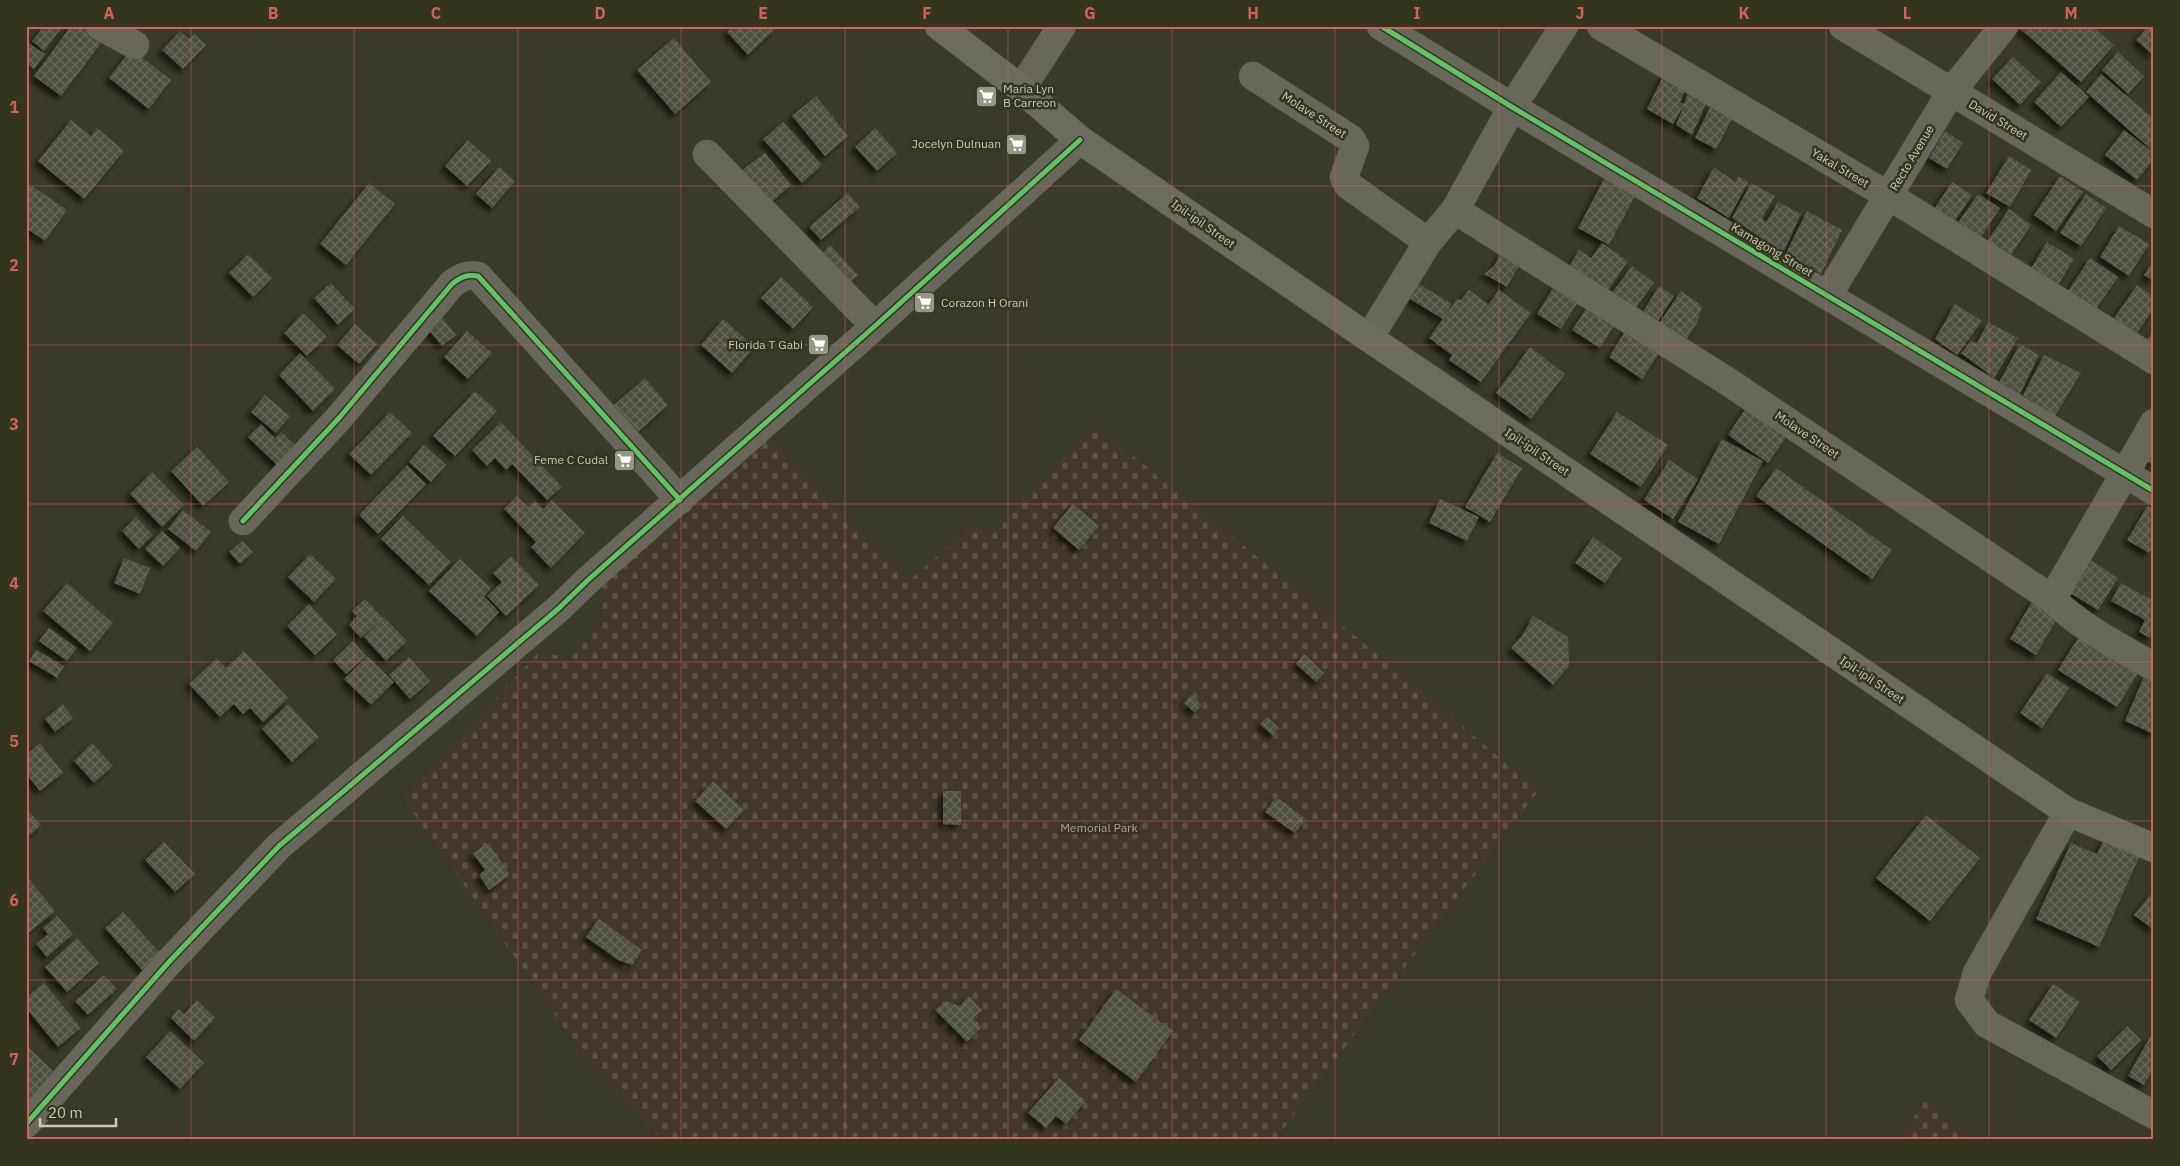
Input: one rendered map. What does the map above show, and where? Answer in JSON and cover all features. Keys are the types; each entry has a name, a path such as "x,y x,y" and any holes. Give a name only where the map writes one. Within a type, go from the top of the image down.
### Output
{"main road":[{"name":"Ipil-ipil Street","path":"939,26 1021,89 1080,140 2068,812 2154,848"}],"street":[{"path":"100,26 135,45"},
{"path":"1021,89 1062,26"},
{"name":"Kamagong Street","path":"1381,26 1512,107 2154,491"},
{"path":"1369,338 1428,242 1455,210 1512,107 1564,26"},
{"name":"Yakal Street","path":"1601,26 1888,196 2154,360"},
{"name":"David Street","path":"1843,26 1951,92 2151,209"},
{"name":"Recto Avenue","path":"1828,295 1951,92 2004,26"},
{"name":"Molave Street","path":"1253,76 1351,139 1355,146 1344,177 1348,185 1428,242"},
{"path":"26,1124 168,963 279,846 558,609 588,580 680,500 1080,140"},
{"path":"707,154 874,326"},
{"name":"Molave Street","path":"1455,210 1724,379 2052,599 2086,625 2154,667"},
{"path":"243,521 339,418 452,284 461,277 469,275 478,276 680,500"},
{"path":"2052,599 2154,423"},
{"path":"2068,812 1978,973 1968,1000 1987,1024 2154,1115"}],"green space":[{"name":"Memorial Park","path":"1095,425 1414,684 1538,791 1275,1140 662,1140 581,1052 403,798 539,652 571,658 603,621 600,588 770,438 908,582 974,523 990,536"},
{"path":"1925,1100 1972,1140 1900,1140"}],"building":[{"path":"44,26 63,26 44,51 32,41"},
{"path":"71,26 80,26 102,42 61,96 34,76"},
{"path":"734,26 770,26 774,30 748,55 727,32"},
{"path":"2017,26 2092,26 2114,45 2081,82"},
{"path":"2148,26 2154,26 2154,56 2136,40"},
{"path":"180,31 189,39 194,34 206,45 183,69 162,50"},
{"path":"674,38 711,82 675,114 637,70"},
{"path":"26,41 45,54 34,69 26,64"},
{"path":"131,49 171,80 149,109 109,78"},
{"path":"2118,52 2144,76 2128,94 2102,70"},
{"path":"2013,57 2041,82 2020,105 1992,79"},
{"path":"2061,72 2089,97 2061,127 2034,102"},
{"path":"1664,74 1687,85 1680,102 1684,104 1689,89 1708,99 1692,135 1676,125 1684,105 1673,124 1647,109"},
{"path":"2101,74 2154,119 2154,152 2086,92"},
{"path":"816,96 848,136 825,156 792,116"},
{"path":"1712,103 1734,115 1716,149 1695,138"},
{"path":"71,120 91,136 97,128 124,151 84,199 38,161"},
{"path":"783,122 822,165 802,183 763,139"},
{"path":"875,128 897,153 877,171 855,147"},
{"path":"2124,130 2154,153 2154,159 2137,180 2105,155"},
{"path":"1945,131 1963,143 1947,169 1929,158"},
{"path":"468,140 491,161 467,186 445,166"},
{"path":"765,153 791,185 767,206 735,175"},
{"path":"2009,156 2031,170 2010,207 1986,193"},
{"path":"499,167 515,181 492,208 476,194"},
{"path":"1714,167 1735,182 1738,176 1748,182 1729,218 1697,198"},
{"path":"2060,176 2083,192 2056,231 2034,215"},
{"path":"1605,177 1636,194 1609,245 1578,228"},
{"path":"26,182 67,210 45,241 26,228"},
{"path":"1952,182 1972,195 1954,222 1934,209"},
{"path":"369,183 395,204 346,265 320,244"},
{"path":"1751,183 1775,196 1762,218 1766,222 1778,202 1801,214 1783,253 1732,218"},
{"path":"848,193 860,207 821,240 809,227"},
{"path":"1978,194 2000,208 1976,245 1953,230"},
{"path":"2086,194 2106,208 2081,246 2060,233"},
{"path":"2009,209 2031,225 2005,264 1982,249"},
{"path":"1807,211 1842,230 1821,274 1786,253"},
{"path":"2119,226 2149,244 2129,276 2100,257"},
{"path":"2047,242 2074,259 2053,293 2026,276"},
{"path":"1602,243 1628,261 1607,292 1569,266 1579,250 1591,258"},
{"path":"830,245 858,275 844,289 816,259"},
{"path":"1502,252 1521,262 1507,287 1484,274 1494,266"},
{"path":"248,254 272,278 253,297 229,273"},
{"path":"2090,258 2118,277 2091,316 2064,297"},
{"path":"2154,260 2154,281 2144,275"},
{"path":"1632,266 1654,283 1633,311 1611,294"},
{"path":"781,277 813,307 793,329 761,298"},
{"path":"331,283 355,309 338,325 314,298"},
{"path":"1556,283 1580,299 1561,329 1537,314"},
{"path":"1419,284 1452,304 1443,319 1410,299"},
{"path":"2137,285 2154,297 2154,308 2133,339 2110,324"},
{"path":"1659,286 1674,296 1657,323 1642,313"},
{"path":"1469,290 1488,304 1477,320 1499,290 1531,313 1481,382 1449,360 1452,355 1429,338 1457,299 1461,300"},
{"path":"1681,291 1702,306 1697,323 1682,346 1656,328"},
{"path":"1590,303 1617,321 1600,348 1572,330"},
{"path":"1955,304 1982,321 1957,355 1935,339"},
{"path":"303,313 327,337 307,356 284,333"},
{"path":"440,315 456,335 442,346 426,327"},
{"path":"723,319 755,347 732,373 701,345"},
{"path":"1988,322 2018,338 1994,378 1961,353 1971,341 1977,343"},
{"path":"355,324 377,344 359,364 337,345"},
{"path":"1629,325 1663,347 1642,379 1609,357"},
{"path":"2154,328 2154,354 2143,348"},
{"path":"467,331 492,353 468,379 444,357"},
{"path":"2020,344 2039,355 2019,396 1998,384"},
{"path":"1530,347 1565,374 1531,419 1496,393"},
{"path":"300,353 335,389 313,411 279,375"},
{"path":"2044,355 2081,373 2055,416 2023,395"},
{"path":"645,378 668,405 630,439 606,412"},
{"path":"475,391 497,411 455,456 433,436"},
{"path":"265,395 290,416 276,433 251,412"},
{"path":"1749,403 1790,432 1768,463 1728,435"},
{"path":"390,412 412,433 371,475 349,454"},
{"path":"1617,412 1668,445 1641,487 1590,454"},
{"path":"501,422 562,487 547,500 512,464 506,470 495,458 487,466 472,450"},
{"path":"261,424 275,438 281,432 297,447 278,466 248,437"},
{"path":"1722,439 1763,461 1719,544 1678,522"},
{"path":"2154,441 2154,465 2144,460"},
{"path":"424,445 446,465 431,482 409,462"},
{"path":"197,447 229,482 203,506 171,471"},
{"path":"1497,453 1522,468 1490,522 1465,507"},
{"path":"1669,460 1698,479 1673,519 1644,500"},
{"path":"407,465 426,484 378,534 359,515"},
{"path":"1776,468 1892,550 1872,579 1756,496"},
{"path":"152,472 184,505 162,527 130,494"},
{"path":"517,496 528,507 535,501 543,509 552,500 585,533 551,568 531,547 536,542 504,509"},
{"path":"1440,499 1479,517 1467,541 1429,523"},
{"path":"1073,504 1099,526 1079,550 1053,528"},
{"path":"2148,505 2154,509 2154,545 2149,553 2127,540"},
{"path":"183,510 211,532 196,551 168,529"},
{"path":"403,516 451,562 429,585 381,539"},
{"path":"136,517 153,535 139,549 122,531"},
{"path":"162,531 180,548 163,566 145,549"},
{"path":"1593,537 1622,558 1605,583 1575,563"},
{"path":"242,541 253,552 240,564 229,552"},
{"path":"310,554 336,579 314,602 288,577"},
{"path":"511,556 539,585 506,616 487,596 502,582 493,573"},
{"path":"2086,557 2118,578 2098,610 2065,590"},
{"path":"124,558 150,568 140,594 114,583"},
{"path":"460,559 491,588 484,596 499,612 477,636 429,591"},
{"path":"67,583 113,623 90,651 43,611"},
{"path":"2121,583 2154,601 2154,631 2150,638 2139,632 2145,620 2111,601"},
{"path":"2035,596 2061,612 2036,655 2010,639"},
{"path":"365,599 383,618 361,638 349,625 357,616 352,611"},
{"path":"309,604 337,634 315,655 287,626"},
{"path":"1533,616 1568,637 1569,666 1553,685 1511,648 1522,636"},
{"path":"384,617 407,641 386,661 364,637"},
{"path":"49,628 77,648 67,661 39,641"},
{"path":"2083,630 2142,667 2117,707 2058,670"},
{"path":"353,641 366,656 346,674 333,660"},
{"path":"36,650 64,666 57,678 29,661"},
{"path":"244,651 288,698 263,722 250,708 243,714 234,704 220,717 189,684 217,658 226,668"},
{"path":"1304,654 1324,673 1316,682 1296,664"},
{"path":"367,656 394,682 371,705 344,679"},
{"path":"409,657 430,681 410,699 389,675"},
{"path":"2047,673 2069,688 2042,728 2020,713"},
{"path":"2145,674 2154,678 2154,734 2125,721"},
{"path":"1191,695 1202,705 1195,713 1184,703"},
{"path":"63,704 73,718 55,732 45,719"},
{"path":"288,704 319,737 292,762 262,729"},
{"path":"1267,717 1279,728 1273,736 1260,724"},
{"path":"40,743 63,773 40,791 26,774 26,755"},
{"path":"92,743 113,766 94,783 74,761"},
{"path":"713,781 744,810 726,829 695,801"},
{"path":"943,791 961,791 961,825 943,824"},
{"path":"1276,797 1306,819 1295,833 1265,812"},
{"path":"26,808 41,825 29,836 26,833"},
{"path":"1926,815 1980,858 1930,921 1876,878"},
{"path":"2105,837 2141,853 2099,947 2036,919 2071,843 2097,854"},
{"path":"164,842 195,874 175,892 145,860"},
{"path":"488,843 510,875 489,890 479,875 485,870 473,853"},
{"path":"26,875 55,911 26,935"},
{"path":"2154,890 2154,930 2134,915"},
{"path":"123,912 161,954 143,971 105,928"},
{"path":"57,916 73,934 47,957 36,944 48,934 43,928"},
{"path":"599,919 642,950 632,965 618,960 586,937"},
{"path":"77,938 99,963 67,992 45,967"},
{"path":"104,975 117,989 88,1015 75,1001"},
{"path":"44,983 81,1028 58,1047 26,1008 26,997"},
{"path":"2053,984 2080,1002 2056,1038 2029,1020"},
{"path":"1116,989 1173,1031 1136,1082 1079,1040"},
{"path":"969,996 982,1010 973,1018 982,1027 967,1042 935,1010 945,1001 960,1006"},
{"path":"197,1000 215,1018 194,1041 171,1018 178,1009 184,1014"},
{"path":"2127,1026 2141,1040 2111,1070 2097,1056"},
{"path":"170,1031 204,1063 180,1089 146,1057"},
{"path":"2151,1035 2154,1037 2154,1068 2144,1085 2128,1076"},
{"path":"26,1045 56,1074 26,1104"},
{"path":"1059,1078 1086,1101 1066,1124 1056,1116 1046,1128 1028,1113"}],"cycle path":[{"path":"1381,26 1512,107 2154,491"},
{"path":"26,1124 168,963 279,846 558,609 588,580 875,326 1080,140"},
{"path":"243,521 339,418 452,284 461,278 471,275 478,276 680,500"}],"place":[{"name":"Maria Lyn B Carreon","path":"987,96"},
{"name":"Jocelyn Dulnuan","path":"1017,144"},
{"name":"Corazon H Orani","path":"925,303"},
{"name":"Florida T Gabi","path":"819,345"},
{"name":"Feme C Cudal","path":"624,460"}]}
